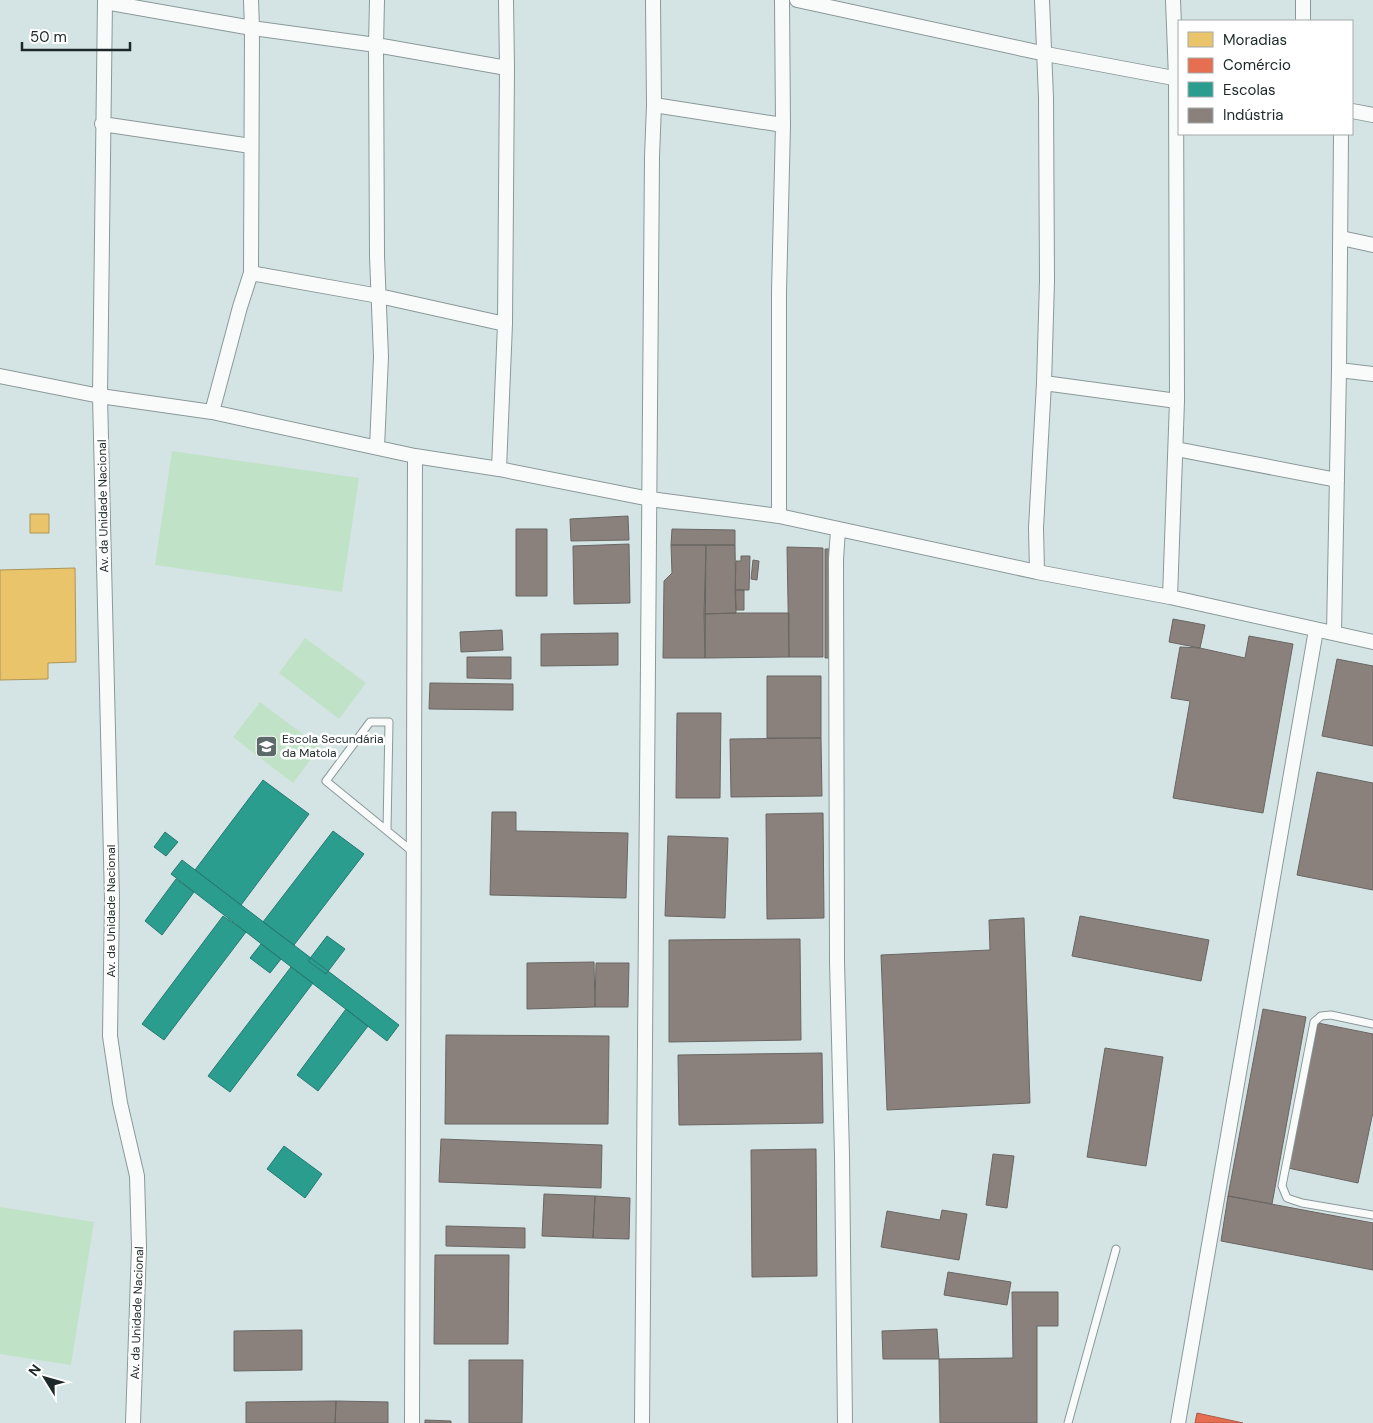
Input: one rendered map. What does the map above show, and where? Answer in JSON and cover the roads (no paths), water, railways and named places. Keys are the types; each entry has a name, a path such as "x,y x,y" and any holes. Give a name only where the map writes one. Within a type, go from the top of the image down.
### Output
{"street":[{"path":"212,412 240,306 251,273 251,0"},
{"path":"377,0 376,256 381,357 377,447"},
{"path":"499,469 505,324 506,0"},
{"path":"642,1423 654,0"},
{"path":"778,516 779,292 783,125 782,0"},
{"path":"797,0 1046,54 1178,78"},
{"path":"1037,572 1036,528 1044,383 1047,281 1046,54 1042,0"},
{"path":"1170,597 1177,401 1178,78 1173,0"},
{"path":"1303,20 1304,0"},
{"path":"105,1 252,28 376,45 507,68"},
{"name":"Av. da Unidade Nacional","path":"105,1 100,396 112,899 110,1036 120,1103 137,1176 139,1238 133,1423"},
{"path":"654,105 783,125"},
{"path":"1353,111 1373,115"},
{"path":"102,124 251,146"},
{"path":"1334,633 1341,135"},
{"path":"1341,238 1373,245"},
{"path":"251,273 378,296 505,324"},
{"path":"1339,370 1373,374"},
{"path":"0,376 100,396 212,412 415,456 499,469 650,500 778,516 1037,572 1170,597 1373,642"},
{"path":"1044,383 1177,401"},
{"path":"1176,449 1337,480"},
{"path":"412,1423 415,456"},
{"path":"838,530 836,559 837,962 842,1155 845,1423"},
{"path":"1178,1423 1316,630"}],"lane":[{"path":"387,830 389,722 370,722 326,781 414,853"},
{"path":"1373,1024 1330,1015 1321,1016 1314,1022 1282,1186 1287,1198 1302,1203 1373,1215"},
{"path":"1068,1423 1116,1249"}],"place":[{"name":"Escola Secundária da Matola","path":"266,746"}]}
